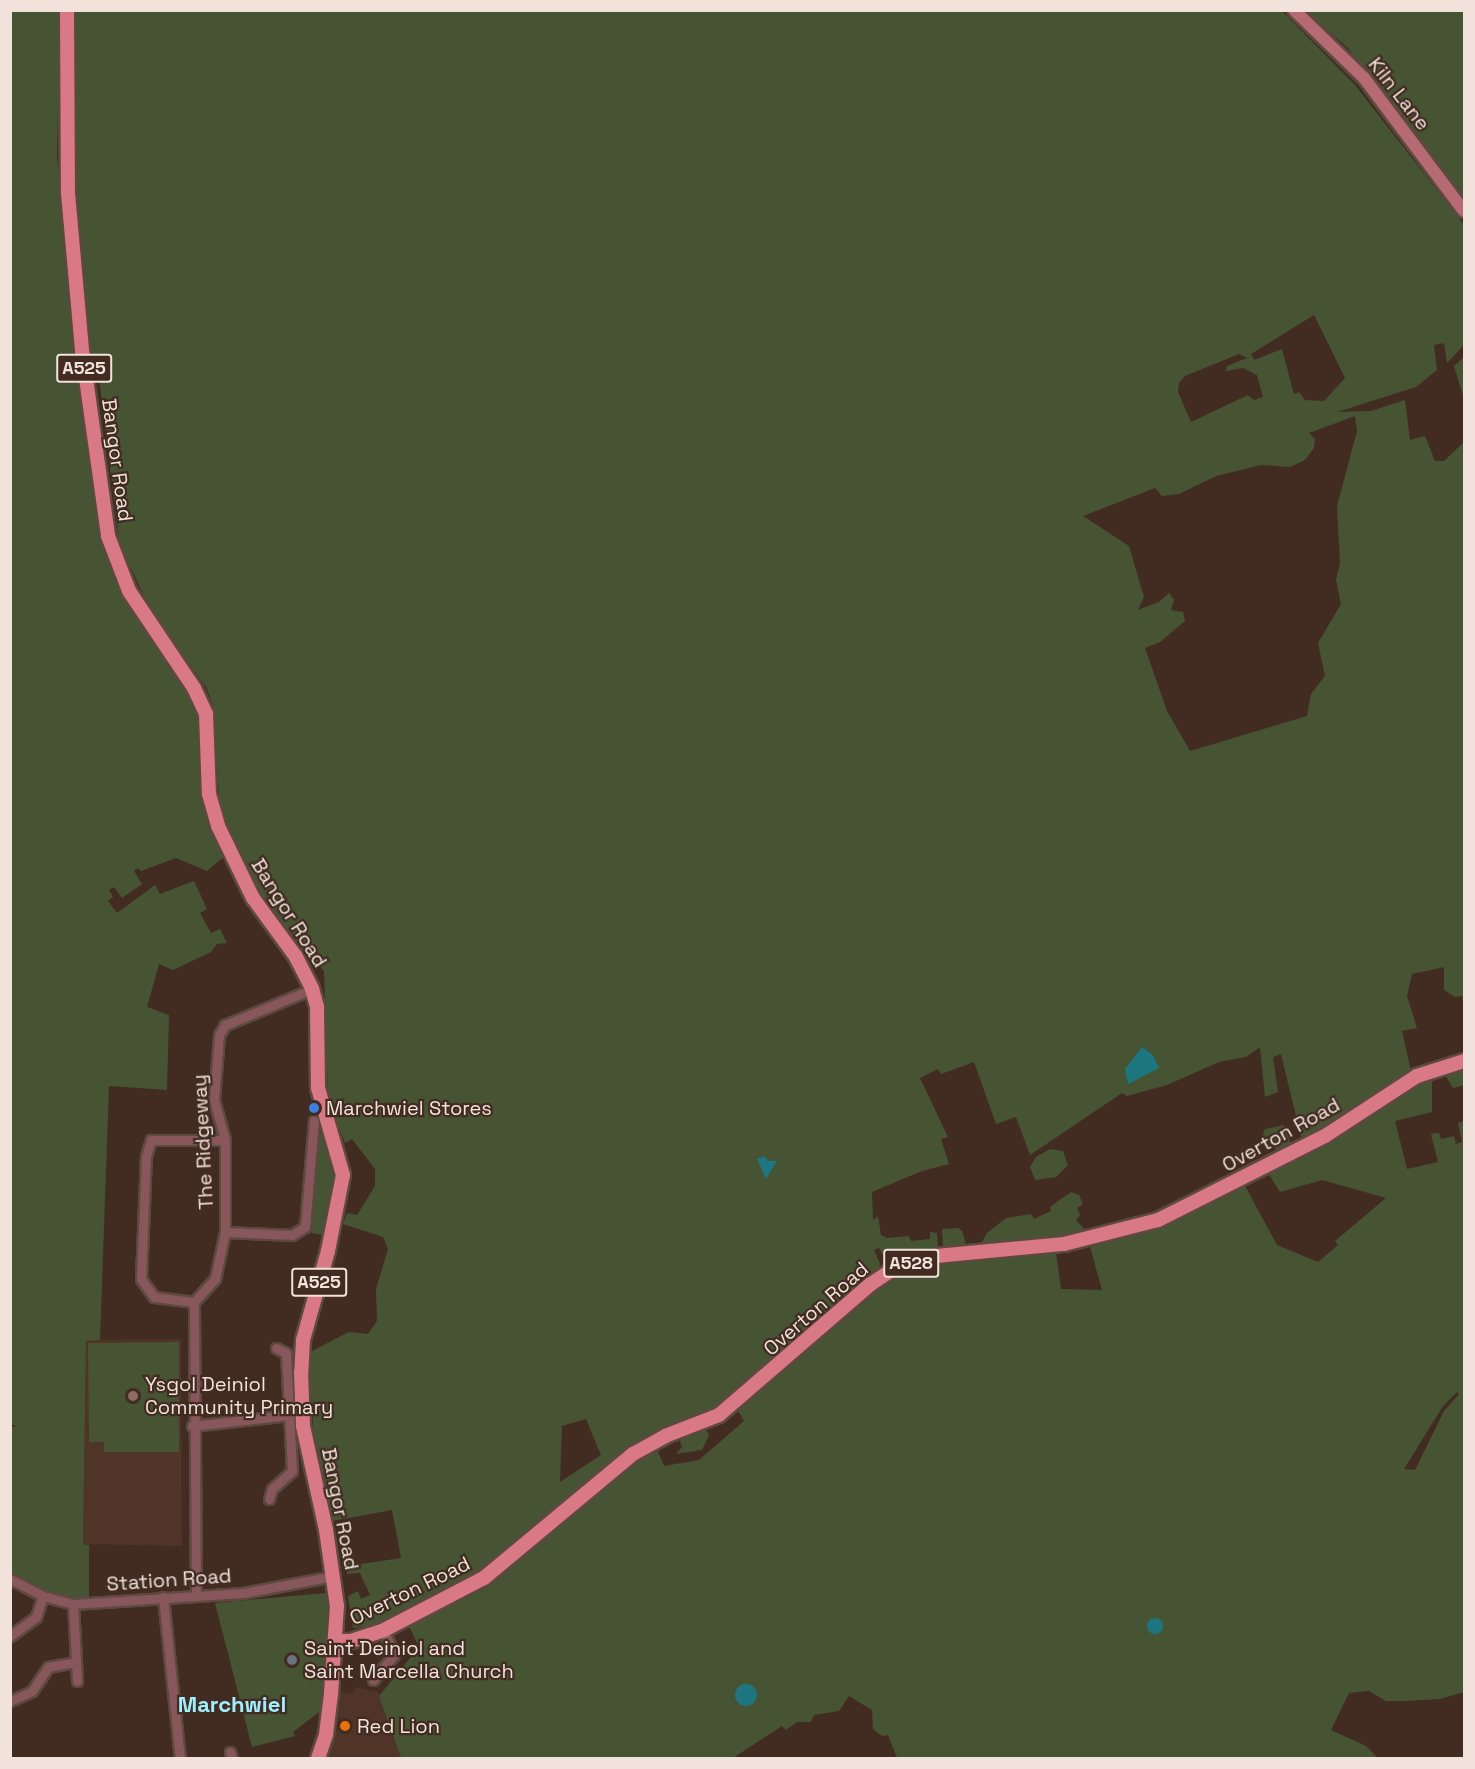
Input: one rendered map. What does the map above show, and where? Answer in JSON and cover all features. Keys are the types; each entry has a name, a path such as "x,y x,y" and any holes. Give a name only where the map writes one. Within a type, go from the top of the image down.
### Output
{"main road":[{"name":"Bangor Road","path":"67,10 68,193 89,410 108,536 129,591 194,688 206,714 209,794 218,826 253,898 296,957 312,989 317,1007 318,1088 340,1161 343,1190 303,1340 301,1394 303,1426 334,1576 336,1641"},
{"name":"Kiln Lane","path":"1294,10 1364,78 1464,211"},
{"name":"Overton Road","path":"336,1641 351,1641 384,1630 484,1578 641,1449 719,1415 871,1284 896,1268 936,1256 1064,1244 1158,1221 1325,1136 1417,1076 1464,1060"},
{"name":"A525","path":"318,1758 326,1735 336,1641"}],"street":[{"name":"The Ridgeway","path":"194,1302 215,1279 225,1232 225,1140 214,1100 221,1029 312,989"},
{"path":"225,1232 292,1235 305,1227 308,1132 314,1120"},
{"path":"196,1596 192,1426 194,1302 154,1297 141,1279 146,1156 151,1140 225,1140"},
{"path":"269,1499 272,1489 292,1471 288,1350 276,1348"},
{"path":"192,1426 289,1415"},
{"name":"Station Road","path":"10,1579 44,1596 73,1604 243,1593 334,1576"},
{"path":"10,1636 36,1617 44,1596"},
{"path":"163,1598 180,1758"},
{"path":"73,1604 77,1681"},
{"path":"373,1680 397,1656 384,1630"},
{"path":"10,1701 32,1691 48,1667 76,1662"}],"shaded area":[{"name":"Ysgol Deiniol Community Primary","path":"181,1339 182,1546 83,1544 86,1340"},
{"path":"355,1687 378,1692 401,1758 325,1758 338,1691 353,1694"}],"green space":[{"path":"11,11 60,11 57,157 70,262 70,310 94,493 109,559 136,614 194,703 204,730 226,855 207,871 176,858 141,871 138,868 134,871 142,884 122,898 114,887 109,890 113,897 108,901 117,913 155,885 160,894 194,881 207,909 200,913 211,933 220,929 227,943 217,944 211,952 173,970 159,964 147,1007 169,1015 167,1090 109,1086 100,1340 86,1341 83,1544 89,1545 89,1601 60,1598 11,1577 10,1427 17,1426 10,1424"},
{"path":"76,11 1282,11 1355,85 1464,225 1464,345 1447,363 1444,343 1434,345 1437,370 1416,387 1337,412 1371,411 1405,400 1410,440 1425,436 1435,461 1444,461 1464,442 1464,1009 1462,996 1455,997 1444,990 1444,967 1412,974 1407,996 1417,1028 1402,1031 1411,1071 1337,1123 1302,1141 1281,1054 1273,1057 1278,1092 1265,1097 1260,1047 1246,1057 1219,1062 1167,1085 1127,1096 1122,1093 1030,1155 1016,1117 996,1124 974,1062 941,1074 938,1069 920,1078 948,1137 941,1139 949,1164 922,1171 872,1192 873,1220 878,1216 881,1235 887,1238 909,1236 911,1241 930,1239 930,1232 937,1233 938,1249 892,1259 882,1254 879,1248 874,1250 880,1264 877,1273 725,1405 640,1440 492,1567 388,1625 353,1628 348,1596 358,1591 361,1599 370,1595 360,1573 347,1574 345,1552 351,1551 355,1565 401,1558 392,1510 332,1521 329,1519 314,1440 308,1353 349,1332 368,1334 377,1321 376,1289 388,1249 383,1237 343,1224 347,1213 357,1215 375,1186 375,1169 352,1139 345,1143 328,1099 324,971 273,918 237,849 220,808 213,705 206,687 148,605 119,542 99,377 91,367 73,150","holes":["1314,315 1345,378 1324,401 1305,400 1299,392 1294,394 1282,349 1254,360 1251,354","1239,354 1247,358 1227,366 1226,371 1243,368 1257,375 1263,397 1254,400 1248,395 1191,422 1178,392 1179,383 1185,376","1355,416 1357,431 1337,506 1340,563 1336,580 1341,604 1318,643 1325,676 1311,694 1307,716 1190,751 1167,711 1145,648 1160,642 1185,621 1183,612 1171,610 1174,600 1169,593 1159,602 1138,610 1144,597 1129,546 1083,516 1155,488 1162,496 1179,494 1216,476 1261,465 1290,467 1305,460 1314,448 1315,439 1309,433","586,1419 601,1455 560,1482 562,1426"]},
{"path":"1305,11 1464,11 1464,205 1347,47"},
{"path":"1464,357 1464,399 1454,366"},
{"path":"1464,1069 1464,1085 1453,1088 1445,1075"},
{"path":"1432,1076 1432,1112 1395,1121 1407,1169 1438,1162 1431,1134 1439,1133 1441,1139 1454,1136 1456,1144 1462,1142 1458,1123 1464,1121 1464,1692 1440,1699 1406,1701 1386,1701 1369,1691 1349,1693 1331,1730 1366,1746 1378,1758 897,1758 888,1735 882,1736 873,1729 872,1710 849,1696 839,1711 814,1715 811,1722 797,1722 786,1730 782,1726 733,1758 401,1758 379,1696 419,1647 409,1626 490,1586 618,1475 657,1449 664,1466 699,1460 744,1421 738,1411 895,1276 923,1265 951,1260 1056,1252 1061,1289 1102,1290 1090,1247 1175,1222 1244,1184 1277,1245 1318,1262 1338,1245 1335,1241 1386,1198 1322,1180 1280,1192 1268,1173 1348,1132","holes":["1457,1392 1459,1394 1444,1411 1415,1470 1404,1469 1443,1406"]},
{"path":"316,1117 321,1119 338,1171 328,1236 312,1233"},
{"path":"1284,1125 1292,1146 1279,1152 1261,1138 1265,1129"},
{"path":"1050,1149 1063,1151 1068,1165 1056,1177 1035,1180 1030,1167 1036,1157"},
{"path":"1071,1192 1079,1195 1083,1204 1077,1208 1080,1215 1076,1220 1086,1231 1081,1235 981,1244 987,1233 1006,1218 1031,1214 1034,1219 1051,1211 1050,1207"},
{"path":"958,1228 962,1231 966,1244 943,1247 942,1229"},
{"path":"179,1342 179,1452 104,1452 104,1442 89,1442 88,1343"},
{"path":"706,1430 709,1435 702,1450 676,1454 682,1447 679,1438"},
{"path":"326,1593 332,1633 323,1709 293,1732 295,1736 252,1747 215,1603"}],"water":[{"path":"1142,1047 1153,1055 1159,1068 1128,1084 1125,1069"},
{"path":"765,1156 768,1161 777,1161 766,1179 757,1159"},
{"path":"1155,1618 1163,1626 1155,1634 1147,1626"},
{"path":"746,1684 754,1687 757,1695 754,1703 746,1706 738,1703 735,1695 738,1687"}],"place":[{"name":"Marchwiel Stores","path":"314,1108"},
{"name":"Ysgol Deiniol Community Primary","path":"133,1396"},
{"name":"Saint Deiniol and Saint Marcella Church","path":"292,1660"},
{"name":"Red Lion","path":"345,1726"}],"district":[{"name":"Marchwiel","path":"232,1705"}]}
